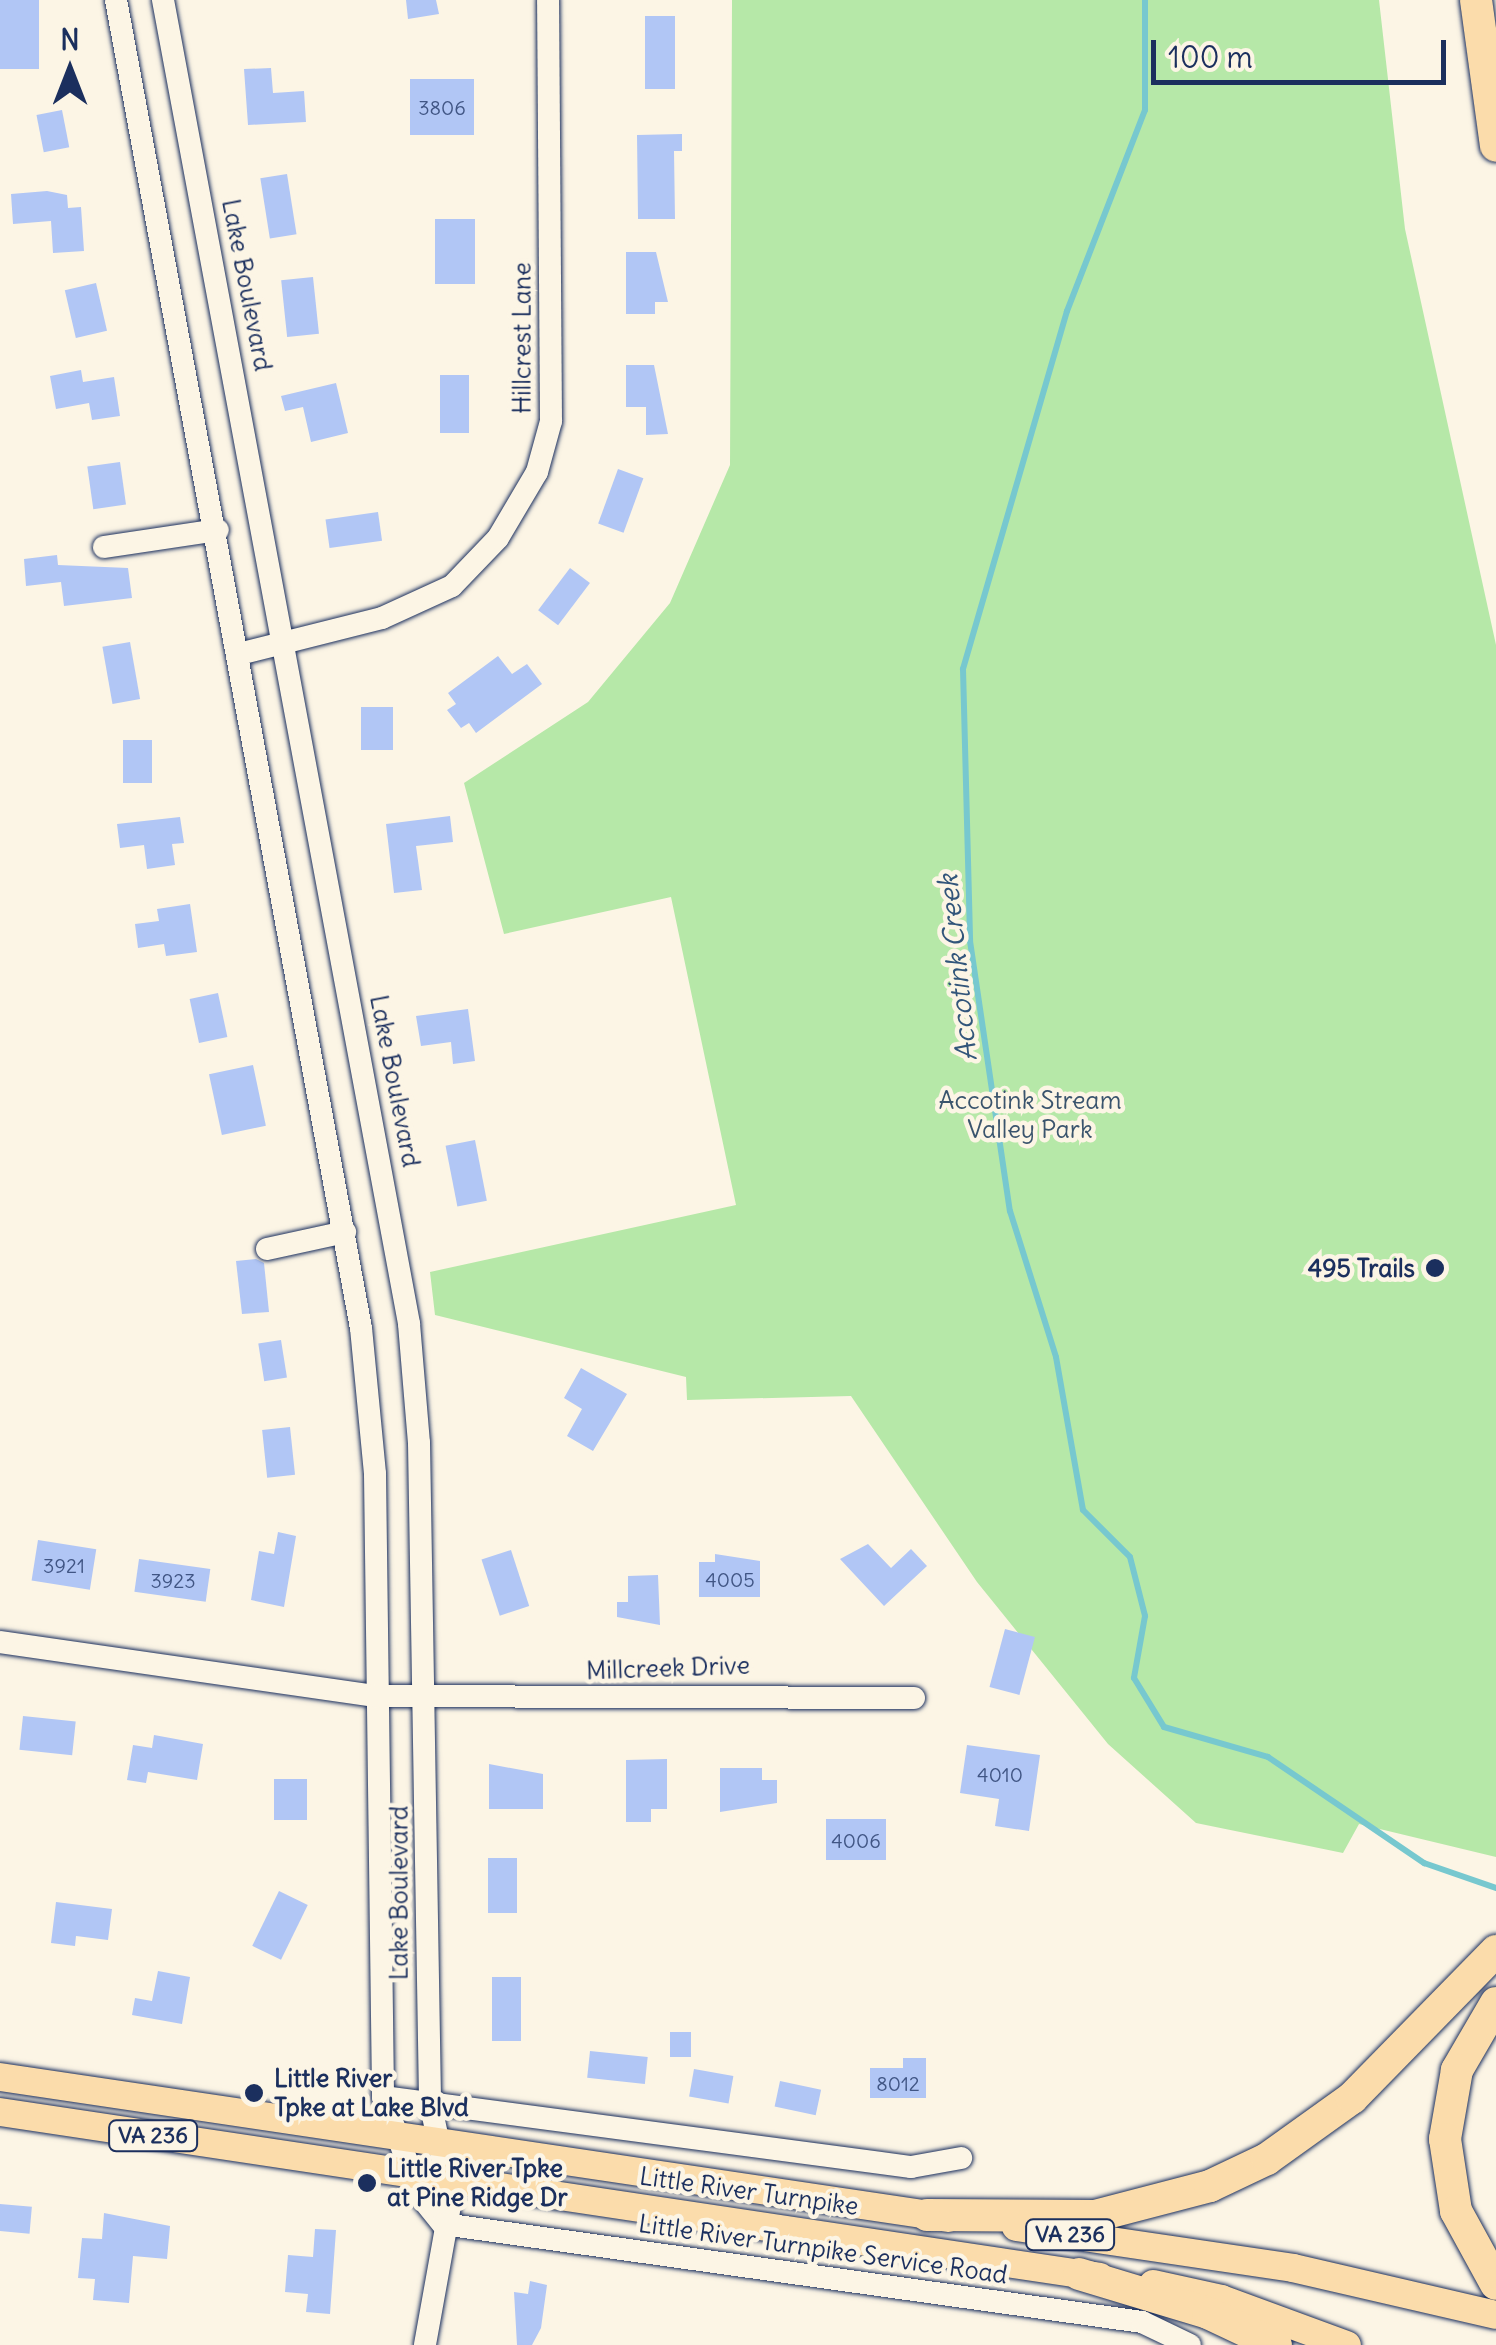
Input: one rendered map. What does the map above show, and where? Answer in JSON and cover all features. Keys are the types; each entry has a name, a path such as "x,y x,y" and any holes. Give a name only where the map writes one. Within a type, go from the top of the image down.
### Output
{"highway":[{"path":"1476,0 1496,146"},
{"path":"927,2216 1096,2216 1210,2186 1266,2160 1352,2098 1496,1952"},
{"path":"1494,2005 1457,2070 1445,2140 1456,2211 1496,2284"},
{"path":"1079,2274 1208,2314 1276,2345"}],"main road":[{"name":"Little River Turnpike","path":"0,2077 394,2139 1216,2255 1496,2315"},
{"name":"Little River Turnpike","path":"0,2112 414,2180 1191,2291 1346,2345"}],"street":[{"name":"Lake Boulevard","path":"116,0 218,530 345,1232 371,1412 383,2096 394,2139 414,2180 444,2224"},
{"name":"Lake Boulevard","path":"164,0 409,1324 423,1698 430,2102 437,2144 451,2185"},
{"name":"Hillcrest Lane","path":"239,654 382,618 452,586 498,538 537,472 551,422 548,0"},
{"path":"104,547 218,530"},
{"path":"267,1249 345,1232"},
{"path":"0,1642 377,1696"},
{"name":"Millcreek Drive","path":"377,1696 794,1692 914,1698"},
{"path":"383,2096 911,2167 961,2158"},
{"path":"425,2345 451,2185"},
{"name":"Little River Turnpike Service Road","path":"444,2224 1142,2322 1190,2345"}],"green space":[{"name":"Accotink Stream Valley Park","path":"732,0 1379,0 1405,229 1496,645 1496,1857 1359,1824 1343,1853 1196,1823 1108,1744 977,1582 851,1396 687,1400 686,1377 435,1315 430,1272 736,1205 671,897 504,934 464,783 588,702 670,603 730,465"}],"building":[{"path":"0,0 39,0 39,69 0,69"},
{"path":"406,0 436,0 439,14 408,19"},
{"path":"645,16 675,16 675,89 645,89"},
{"path":"271,68 273,93 304,91 306,122 248,125 244,69"},
{"path":"410,79 474,79 474,135 410,135"},
{"path":"62,110 69,147 44,152 36,115"},
{"path":"682,134 682,151 674,151 675,219 638,219 637,135"},
{"path":"287,174 297,234 270,238 260,178"},
{"path":"47,191 67,195 68,208 81,207 84,251 53,253 51,221 13,224 11,194"},
{"path":"435,219 475,219 475,284 435,284"},
{"path":"626,252 656,252 668,302 655,302 655,314 626,314"},
{"path":"313,277 319,334 287,337 281,280"},
{"path":"96,283 107,331 76,338 65,290"},
{"path":"626,365 654,365 668,434 646,435 646,407 626,407"},
{"path":"81,370 83,382 114,377 120,416 92,420 89,403 56,409 50,376"},
{"path":"440,375 469,375 469,433 440,433"},
{"path":"336,383 348,433 311,442 303,407 285,411 281,396"},
{"path":"120,462 126,505 93,509 87,467"},
{"path":"618,469 643,478 624,533 598,524"},
{"path":"378,512 382,541 330,548 326,519"},
{"path":"57,555 58,565 128,568 132,598 64,606 61,582 26,586 24,559"},
{"path":"570,568 590,583 558,625 538,610"},
{"path":"130,642 140,699 112,704 102,647"},
{"path":"498,656 512,674 527,664 542,684 476,733 469,723 461,728 447,710 456,704 448,693"},
{"path":"361,707 393,707 393,750 361,750"},
{"path":"123,740 152,740 152,783 123,783"},
{"path":"450,816 453,842 416,846 422,890 394,893 386,824"},
{"path":"180,817 184,843 172,844 175,865 147,869 144,845 120,848 117,824"},
{"path":"190,904 197,952 166,956 164,944 138,948 135,924 159,921 157,909"},
{"path":"218,993 227,1037 199,1043 190,999"},
{"path":"468,1009 475,1061 453,1064 451,1042 421,1046 416,1016"},
{"path":"253,1065 266,1126 222,1135 209,1074"},
{"path":"475,1140 487,1201 457,1207 446,1146"},
{"path":"256,1259 264,1263 269,1312 242,1314 236,1261"},
{"path":"281,1340 287,1378 264,1381 258,1344"},
{"path":"581,1368 627,1394 593,1451 567,1436 582,1409 564,1398"},
{"path":"290,1427 295,1475 267,1478 262,1430"},
{"path":"278,1532 296,1536 284,1607 251,1600 259,1551 274,1554"},
{"path":"38,1540 96,1549 90,1590 32,1580"},
{"path":"868,1544 891,1568 911,1549 927,1566 884,1606 840,1559"},
{"path":"511,1550 529,1606 500,1616 482,1560"},
{"path":"715,1554 760,1561 760,1597 699,1597 699,1562 715,1562"},
{"path":"139,1559 210,1569 206,1602 134,1592"},
{"path":"658,1575 660,1625 617,1617 617,1602 628,1602 628,1576"},
{"path":"1005,1629 1035,1637 1019,1695 989,1687"},
{"path":"23,1716 76,1722 72,1755 19,1750"},
{"path":"154,1735 203,1744 197,1780 148,1772 146,1783 127,1780 133,1745 152,1748"},
{"path":"967,1745 1040,1755 1029,1831 995,1826 999,1799 960,1793"},
{"path":"667,1759 667,1809 651,1809 651,1822 626,1822 626,1760"},
{"path":"489,1764 543,1774 543,1809 489,1809"},
{"path":"720,1768 762,1768 762,1780 777,1780 777,1803 720,1812"},
{"path":"274,1779 307,1779 307,1820 274,1820"},
{"path":"826,1819 886,1819 886,1860 826,1860"},
{"path":"488,1858 517,1858 517,1913 488,1913"},
{"path":"279,1891 308,1905 281,1960 252,1946"},
{"path":"56,1902 112,1909 108,1940 76,1936 75,1946 51,1943"},
{"path":"158,1971 190,1977 182,2024 132,2015 135,1998 152,2001"},
{"path":"492,1977 521,1977 521,2041 492,2041"},
{"path":"670,2032 691,2032 691,2057 670,2057"},
{"path":"590,2051 648,2057 645,2084 587,2078"},
{"path":"903,2058 926,2058 926,2098 870,2098 870,2068 903,2068"},
{"path":"694,2069 733,2076 729,2104 689,2097"},
{"path":"780,2081 821,2090 816,2115 775,2106"},
{"path":"0,2204 32,2207 30,2234 0,2231"},
{"path":"104,2213 170,2226 167,2259 133,2256 129,2303 93,2300 95,2279 78,2278 82,2238 102,2239"},
{"path":"315,2229 336,2230 330,2314 306,2312 308,2294 285,2292 288,2255 313,2257"},
{"path":"530,2281 547,2285 541,2328 532,2345 517,2345 514,2292 528,2294"}],"waterway":[{"name":"Accotink Creek","path":"1145,0 1145,110 1067,311 963,669 970,941 1010,1211 1056,1357 1083,1510 1130,1557 1145,1616 1134,1678 1164,1727 1268,1757 1424,1863 1496,1888"}],"place":[{"name":"495 Trails","path":"1435,1268"},
{"name":"Little River Tpke at Lake Blvd","path":"254,2093"},
{"name":"Little River Tpke at Pine Ridge Dr","path":"367,2183"}]}
